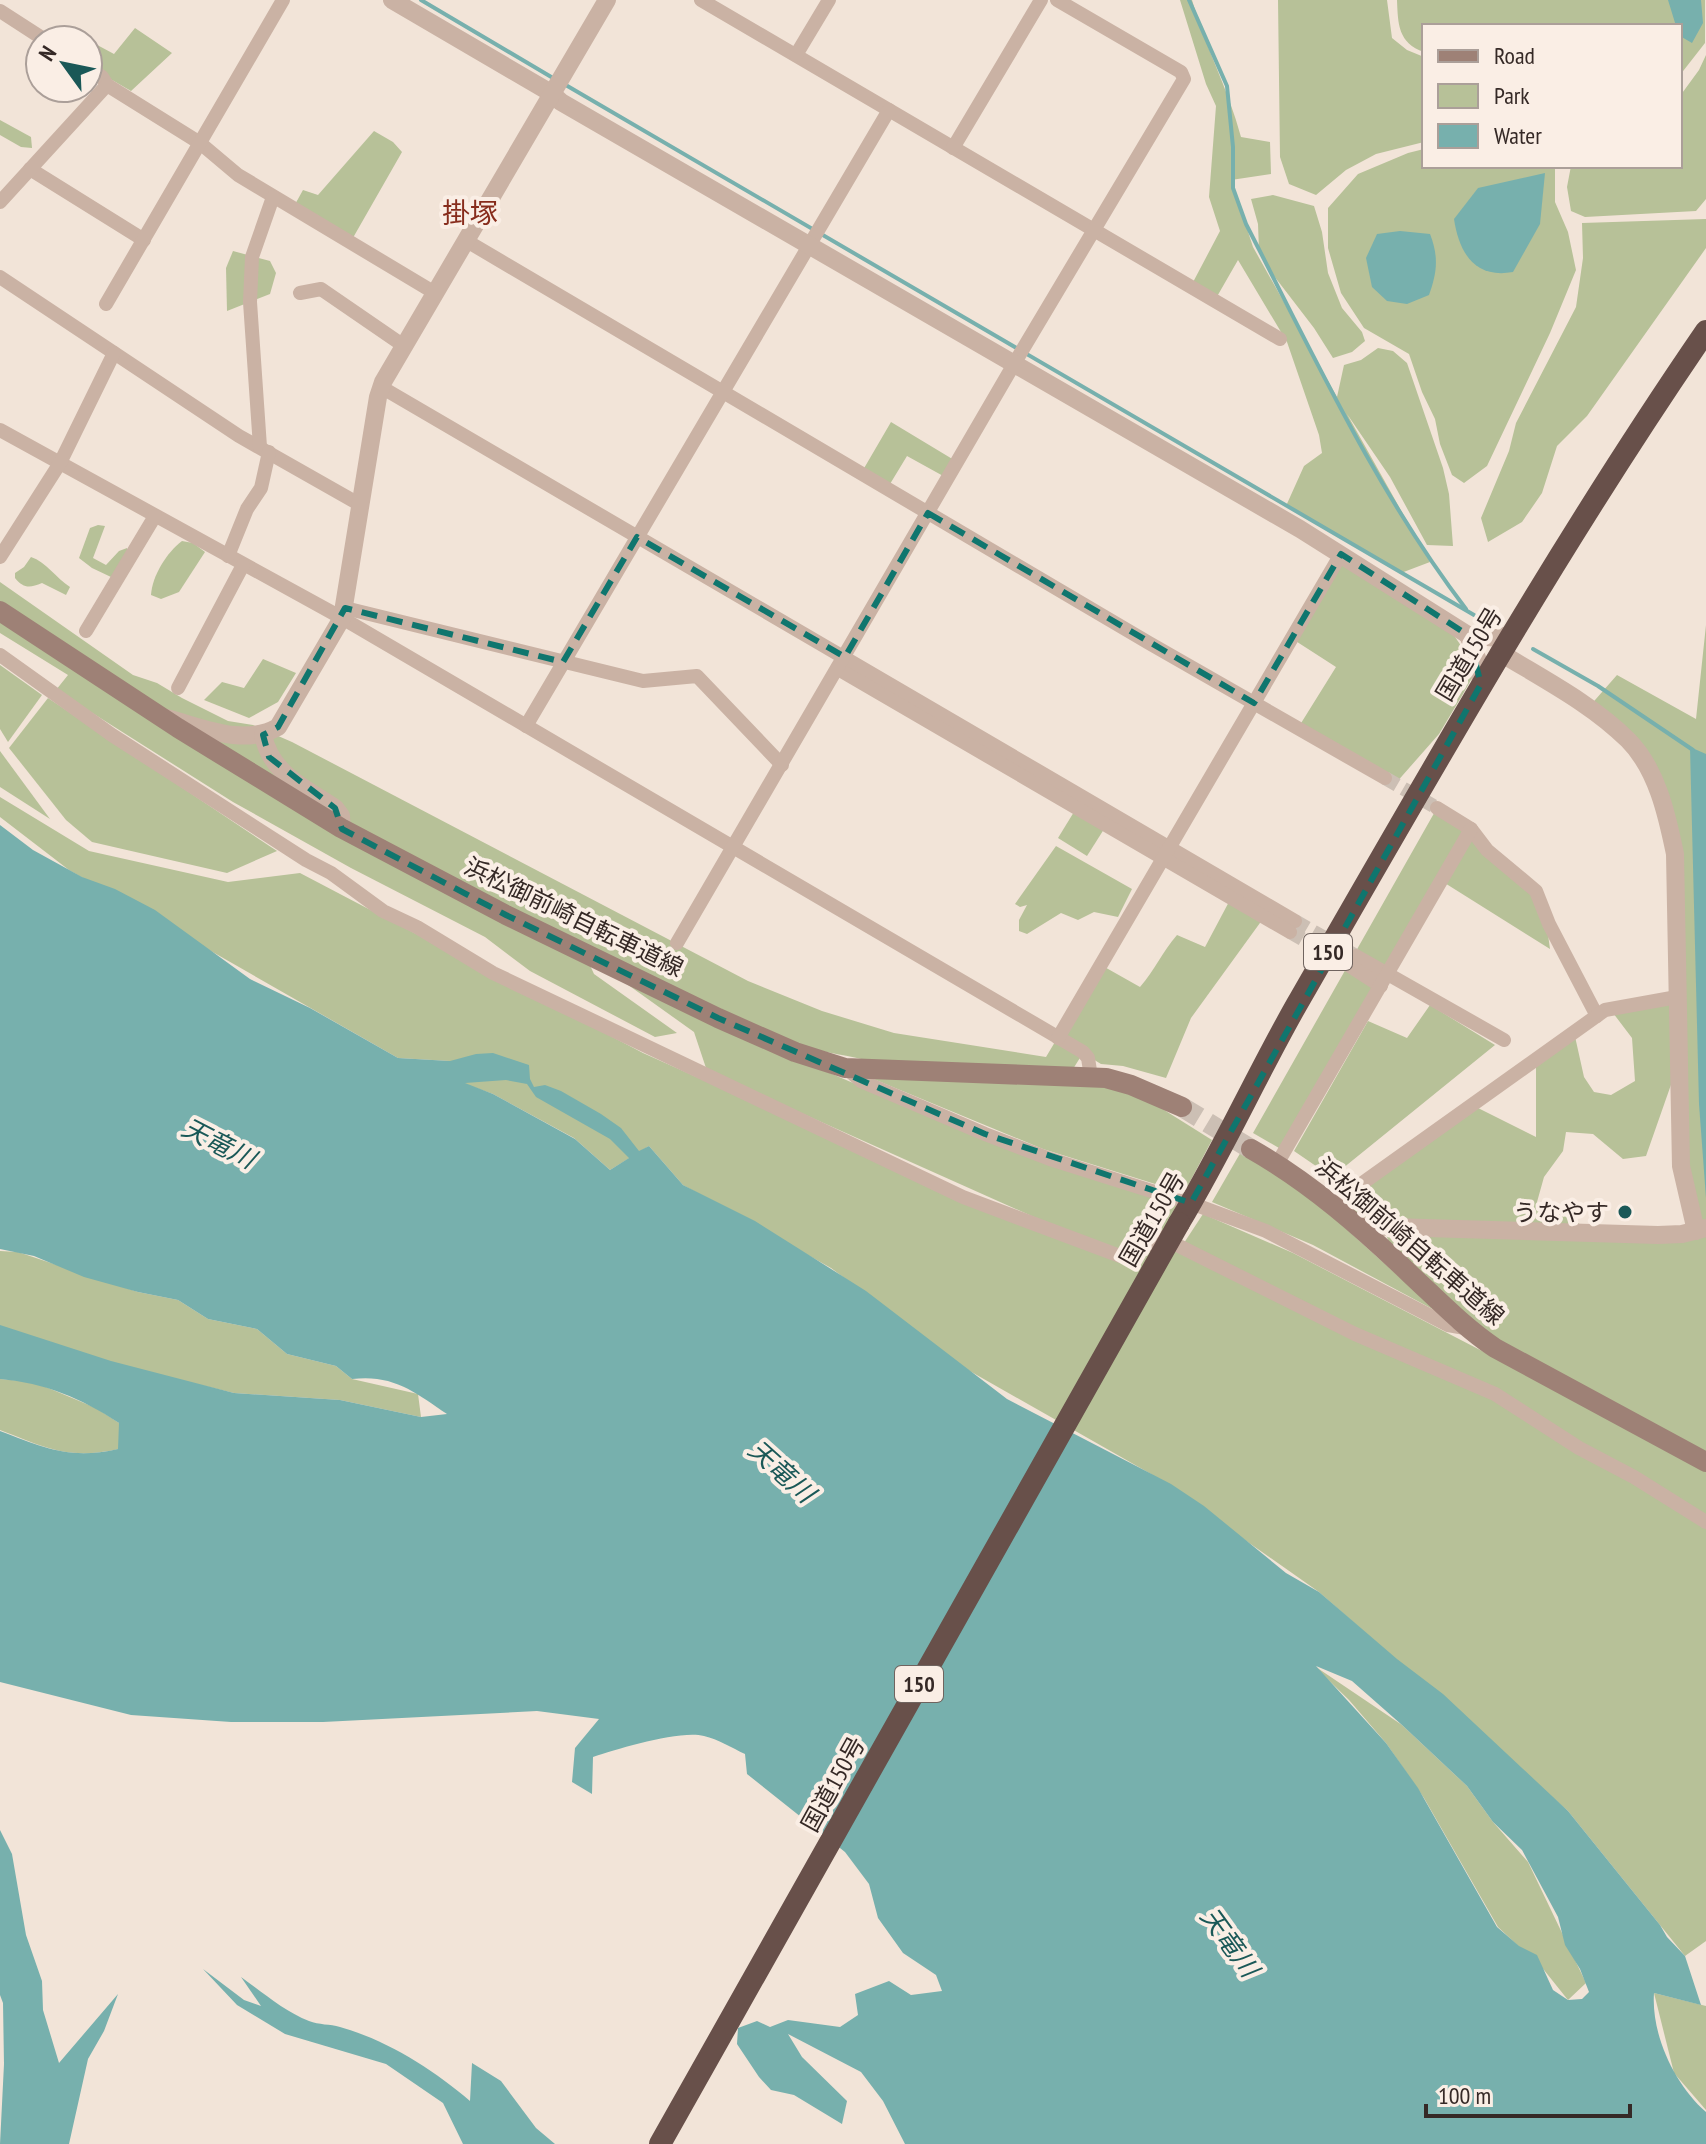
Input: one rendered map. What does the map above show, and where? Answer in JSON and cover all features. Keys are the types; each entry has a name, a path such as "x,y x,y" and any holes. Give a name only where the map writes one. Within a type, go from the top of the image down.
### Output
{"highway":[{"name":"国道150号","path":"660,2144 1191,1203 1296,1007 1481,684 1604,482 1706,331"}],"main road":[{"name":"浜松御前崎自転車道線","path":"0,611 160,716 342,829 506,915 795,1052 845,1068 1091,1077 1131,1085 1182,1107"},
{"name":"浜松御前崎自転車道線","path":"1251,1149 1330,1202 1465,1328 1495,1348 1706,1462"}],"street":[{"path":"106,304 283,0"},
{"path":"392,0 551,93 561,102 1341,554 1468,635 1498,638 1630,741 1655,780 1675,854 1681,1166 1701,1229 1658,1235 1358,1226"},
{"path":"160,716 238,737 263,735 278,727 343,613 381,387 607,0"},
{"path":"701,0 1280,339"},
{"path":"796,55 829,0"},
{"path":"953,148 1041,0"},
{"path":"677,943 1184,79 1181,72 1057,0"},
{"path":"0,11 24,26"},
{"path":"104,80 200,143 238,175 435,293"},
{"path":"0,202 107,85"},
{"path":"526,726 889,110"},
{"path":"30,169 144,240"},
{"path":"228,556 247,509 261,488 265,450 250,302 252,257 273,197"},
{"path":"465,240 1385,778"},
{"path":"0,277 265,450 359,504"},
{"path":"300,293 321,289 404,346"},
{"path":"0,557 60,463 114,353"},
{"path":"381,387 637,537 841,663 1293,926"},
{"path":"0,430 243,565 343,613 526,726 1058,1038 1088,1058 1091,1077"},
{"path":"86,631 155,516"},
{"path":"1058,1038 1341,554"},
{"path":"178,688 243,565"},
{"path":"343,613 643,681 697,676 782,765"},
{"path":"1468,635 1479,663 1481,684"},
{"path":"0,655 112,735 331,873 383,911 417,927 493,973 963,1197 1120,1256 1141,1249 1161,1237 1355,1334 1495,1394 1579,1448 1634,1477 1706,1522"},
{"path":"263,735 269,757 278,768 335,808 341,816 342,829"},
{"path":"1437,808 1471,829 1487,850 1536,891 1549,924 1597,1016"},
{"path":"1277,1164 1471,829"},
{"path":"1353,961 1384,980 1504,1040"},
{"path":"1330,1202 1350,1192 1605,1010 1677,997"},
{"path":"845,1068 861,1081 985,1134 1050,1159 1191,1203 1266,1231 1448,1325 1465,1328"}],"highlighted area":[{"path":"928,513 1254,703 1341,554 1468,635 1481,684 1191,1203 985,1134 718,1018 506,915 342,829 335,808 269,757 263,735 278,727 345,608 563,662 637,537 845,657"}],"green space":[{"path":"1180,0 1192,0 1241,137 1270,142 1271,174 1231,180 1253,247 1337,397 1344,365 1361,360 1378,348 1393,351 1407,363 1443,468 1449,494 1453,546 1427,545 1390,477 1347,414 1430,562 1401,573 1286,506 1304,466 1322,453 1319,435 1287,342 1238,260 1215,300 1191,286 1220,231 1209,197 1216,106"},
{"path":"1278,0 1387,0 1392,38 1407,50 1422,56 1422,142 1376,154 1346,170 1316,195 1289,184 1280,157"},
{"path":"1397,0 1705,0 1705,43 1682,72 1682,24 1422,24 1422,51 1404,38 1399,25"},
{"path":"135,28 172,53 131,91 104,75 104,49 114,54"},
{"path":"1706,55 1706,199 1696,211 1585,217 1571,211 1567,187 1571,168 1682,168 1682,93"},
{"path":"0,120 31,137 32,148 21,147 0,135"},
{"path":"374,131 393,142 402,152 350,243 293,208 303,190 318,195"},
{"path":"1422,150 1422,168 1555,168 1555,202 1568,232 1576,270 1487,466 1464,483 1452,475 1440,444 1435,419 1409,354 1364,328 1341,293 1328,248 1328,208 1358,174"},
{"path":"1273,195 1314,206 1322,232 1328,273 1342,308 1362,332 1365,341 1352,352 1333,358 1271,272 1259,250 1258,224 1251,199"},
{"path":"1706,219 1706,248 1587,416 1557,446 1542,493 1522,522 1488,542 1481,518 1509,451 1516,423 1576,307 1583,258 1582,223"},
{"path":"233,251 270,261 276,273 270,294 227,311 226,268"},
{"path":"891,422 954,460 945,477 907,456 890,484 863,470"},
{"path":"105,526 93,558 106,565 119,551 127,548 128,554 111,577 79,558 90,528"},
{"path":"182,541 193,543 205,552 179,592 161,599 151,595 161,565"},
{"path":"31,557 70,587 66,595 42,583 27,586 18,582 15,573"},
{"path":"1338,558 1453,634 1468,656 1472,678 1463,694 1439,734 1395,784 1375,766 1298,728 1336,667 1291,638"},
{"path":"0,582 133,675 157,683 228,721 253,725 292,742 748,981 822,1011 894,1033 1046,1057 1101,965 1140,987 1177,935 1205,947 1231,898 1265,916 1191,1018 1166,1078 1123,1066 1101,1064 1083,1053 1073,1069 872,1062 804,1047 588,961 594,974 677,1033 655,1037 530,971 485,937 351,868 233,802 56,690 68,675 0,633"},
{"path":"1706,625 1706,1458 1487,1337 1390,1246 1385,1231 1390,1234 1658,1235 1696,1231 1705,1234 1700,1230 1683,1162 1680,1059 1646,1156 1623,1159 1593,1134 1566,1132 1563,1151 1544,1177 1537,1202 1597,1233 1367,1226 1335,1199 1472,1105 1536,1137 1536,1059 1574,1032 1584,1077 1594,1092 1611,1095 1635,1081 1632,1038 1610,1009 1670,999 1680,1034 1682,963 1671,821 1649,772 1588,708 1617,675 1696,719"},
{"path":"263,659 296,673 278,702 249,718 204,700 222,682 244,688"},
{"path":"0,665 42,695 8,742 0,729"},
{"path":"48,698 277,851 227,873 92,842 66,820 9,748"},
{"path":"0,751 50,819 0,787"},
{"path":"0,797 89,851 228,882 300,873 643,1053 976,1202 1072,1234 707,1071 694,1032 617,977 738,1034 1025,1156 1179,1206 1182,1246 1203,1214 1293,1253 1706,1467 1706,1941 1685,1956 1568,1811 1319,1592 1151,1474 968,1370 831,1268 683,1185 649,1146 610,1170 574,1138 493,1094 462,1083 450,1061 398,1058 69,870 0,817"},
{"path":"1077,807 1106,826 1087,856 1058,838"},
{"path":"1437,808 1536,891 1545,913 1550,949 1440,880 1279,1148 1253,1133"},
{"path":"1056,846 1132,889 1118,917 1094,912 1078,920 1061,913 1027,934 1019,931 1019,920 1027,905 1020,907 1015,904"},
{"path":"1430,1005 1495,1045 1332,1177 1294,1151 1368,1021 1407,1038"},
{"path":"871,1078 1092,1083 1145,1098 1212,1140 1184,1193 1043,1149"},
{"path":"1242,1150 1312,1198 1438,1312 1313,1245 1212,1202"},
{"path":"0,1251 18,1252 138,1292 178,1300 208,1319 257,1329 287,1354 336,1366 352,1379 418,1394 421,1417 340,1400 234,1393 0,1337"},
{"path":"0,1379 34,1382 96,1408 119,1423 119,1449 71,1453 0,1430"},
{"path":"1313,1665 1402,1725 1467,1786 1528,1862 1586,1983 1568,2000 1544,1970 1498,1927 1424,1798 1386,1743"},
{"path":"1654,1993 1706,2006 1706,2110 1674,2073"}],"water":[{"path":"1668,0 1701,0 1703,23 1692,43 1682,37 1682,24 1675,24"},
{"path":"1545,173 1540,224 1513,272 1488,271 1471,261 1460,243 1454,219 1478,188"},
{"path":"1400,231 1430,234 1436,258 1429,295 1407,304 1387,301 1372,287 1366,258 1377,234"},
{"path":"1690,747 1706,754 1706,1198 1699,1104"},
{"name":"天竜川","path":"0,825 33,850 82,877 115,889 155,910 250,979 310,1008 398,1058 450,1061 493,1053 529,1065 534,1087 545,1085 561,1091 601,1114 621,1128 639,1151 649,1146 683,1185 755,1221 866,1291 1007,1399 1171,1484 1204,1506 1286,1573 1319,1592 1443,1694 1568,1811 1685,1956 1701,2005 1654,1993 1654,2009 1661,2042 1675,2074 1706,2112 1706,2144 905,2144 883,2101 861,2072 788,2034 802,2057 847,2101 842,2124 794,2095 771,2090 737,2044 738,2028 757,2021 770,2027 788,2020 840,2027 858,2015 855,1994 889,1981 911,1995 942,1991 936,1975 903,1953 878,1918 869,1884 845,1852 747,1774 745,1754 714,1739 693,1735 633,1745 593,1757 592,1794 572,1782 575,1748 599,1719 537,1711 323,1722 231,1722 131,1715 0,1682 0,1431 71,1453 101,1452 118,1449 119,1423 62,1393 0,1379 0,1325 111,1361 234,1393 340,1400 421,1417 447,1414 403,1386 380,1379 352,1379 336,1366 287,1354 257,1329 208,1319 178,1300 84,1277 34,1256 0,1249","holes":["506,1080 527,1084 536,1097 610,1139 629,1158 610,1170 575,1139 493,1094 465,1083","1316,1666 1352,1681 1402,1725 1467,1786 1493,1822 1522,1850 1558,1917 1565,1945 1580,1969 1589,1992 1582,1999 1568,2000 1553,1990 1537,1955 1519,1946 1497,1927 1418,1788 1386,1743"]},
{"path":"0,1830 12,1854 26,1935 42,1981 43,2010 59,2063 118,1994 104,2031 88,2059 69,2144 0,2144 4,2064 3,2003 0,1995"},
{"path":"203,1969 244,2000 261,2006 241,1977 300,2017 358,2033 392,2048 425,2067 470,2101 472,2063 501,2081 536,2128 555,2144 463,2144 443,2103 386,2064 285,2034 237,2005"}],"waterway":[{"path":"421,0 553,78"},
{"path":"1189,0 1227,86 1233,147 1233,188 1246,224 1375,470 1433,564 1466,609"},
{"path":"564,84 1474,615"},
{"path":"1533,649 1598,686 1693,750"}],"tunnel":[{"path":"1385,778 1437,808"},
{"path":"1295,921 1356,956"},
{"path":"1290,932 1350,966"},
{"path":"1182,1107 1251,1149"}],"place":[{"name":"うなやす","path":"1625,1212"}],"district":[{"name":"掛塚","path":"470,212"}]}
